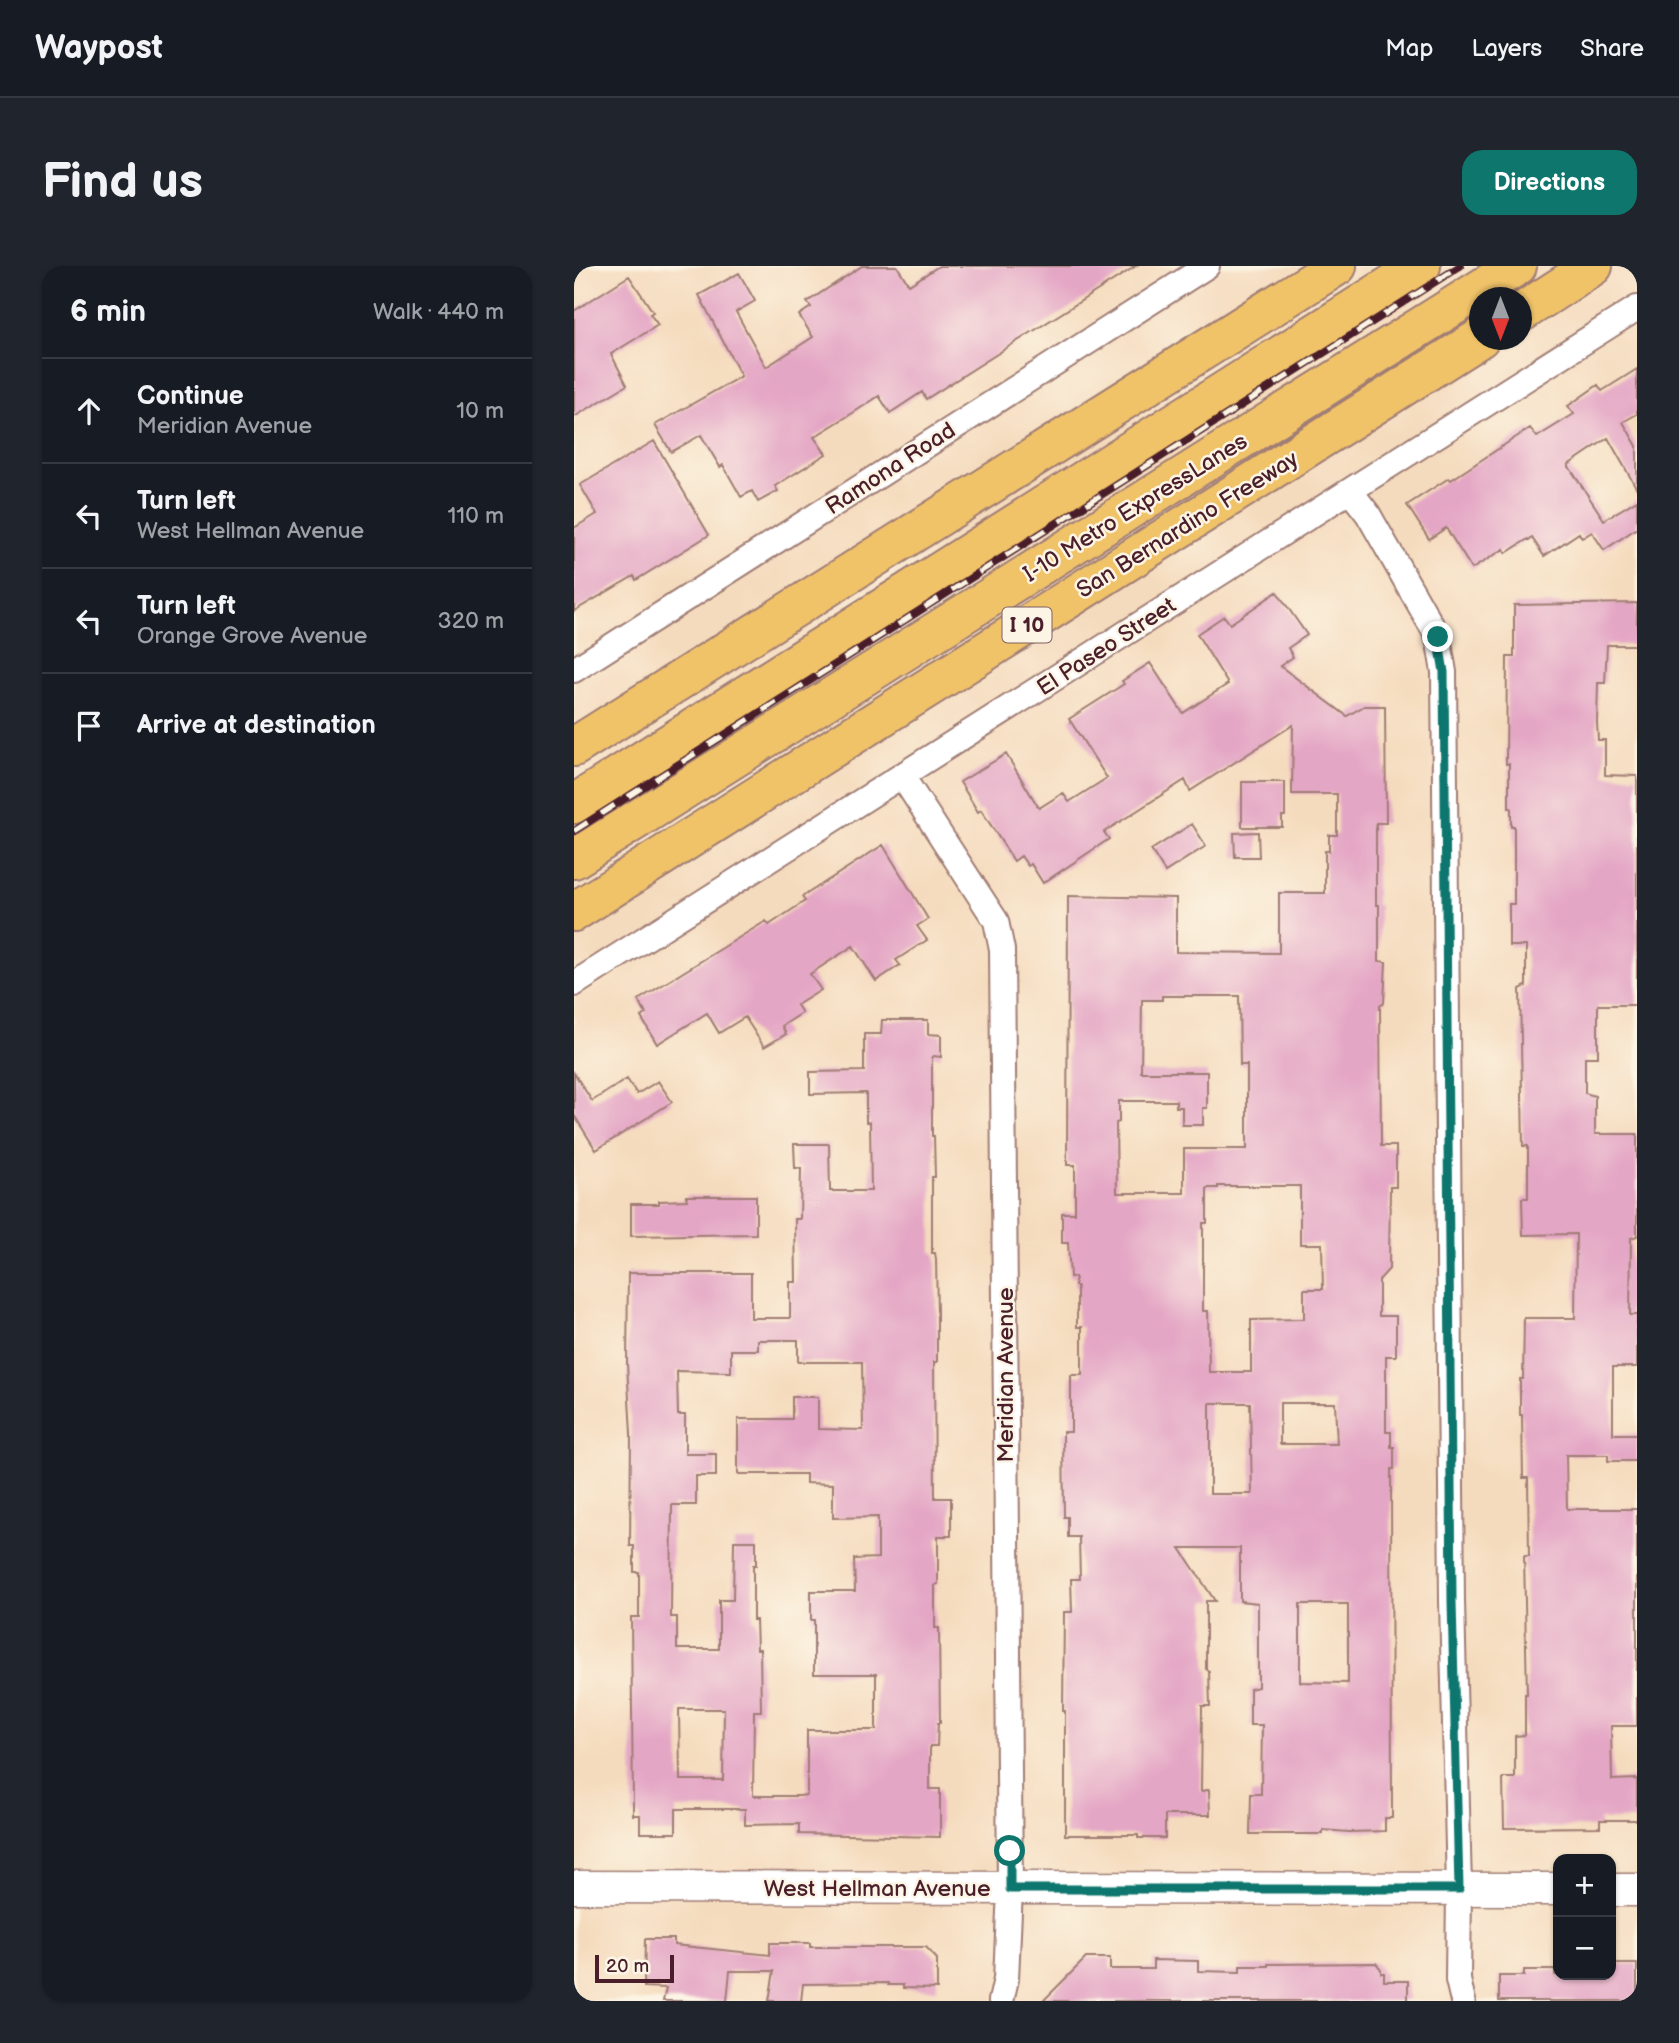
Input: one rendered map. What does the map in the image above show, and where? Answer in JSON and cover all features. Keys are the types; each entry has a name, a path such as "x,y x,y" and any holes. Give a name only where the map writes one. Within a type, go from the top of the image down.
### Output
{"highway":[{"path":"574,747 1337,266"},
{"path":"574,804 1421,266"},
{"name":"I-10 Metro ExpressLanes","path":"574,859 1517,266"},
{"path":"1532,305 1593,266"},
{"name":"San Bernardino Freeway","path":"574,912 1469,344"}],"street":[{"name":"Ramona Road","path":"574,670 1206,266"},
{"name":"El Paseo Street","path":"574,984 1637,308"},
{"path":"1350,491 1368,514 1438,637 1444,672 1452,1573 1459,1889 1458,1980 1463,2001"},
{"name":"Meridian Avenue","path":"902,776 996,921 1002,950 1010,1889 1006,1979 1001,2001"},
{"name":"West Hellman Avenue","path":"574,1887 1553,1889"},
{"path":"1616,1890 1637,1890"}],"building":[{"path":"862,266 897,266 909,285 939,266 1136,266 926,399 922,392 890,413 879,396 814,437 826,454 775,486 778,491 758,502 752,491 741,497 723,465 720,467 701,435 671,452 655,425 741,376 699,295 739,273 755,301 736,312 766,367 813,337 799,315 811,307 807,302"},
{"path":"629,276 653,312 650,314 658,325 611,354 627,385 574,417 574,311"},
{"path":"1637,369 1637,414 1623,422 1637,446 1637,489 1608,438 1568,465 1604,520 1637,500 1637,528 1604,550 1592,532 1582,538 1579,533 1544,556 1532,538 1506,553 1504,549 1472,569 1446,528 1429,539 1407,505 1449,478 1451,480 1530,428 1537,437 1574,414 1568,406 1598,385 1602,391"},
{"path":"654,441 709,535 636,580 634,576 574,611 574,528 597,514 580,485"},
{"path":"1277,592 1307,635 1288,648 1293,657 1280,666 1347,716 1364,706 1385,706 1386,823 1376,823 1376,905 1379,905 1379,961 1386,962 1384,1003 1380,1006 1381,1146 1396,1146 1396,1187 1390,1187 1389,1269 1379,1280 1379,1316 1396,1316 1396,1356 1386,1356 1386,1432 1391,1432 1391,1447 1394,1447 1394,1469 1391,1469 1392,1818 1385,1818 1385,1831 1323,1830 1323,1834 1250,1834 1251,1794 1261,1794 1262,1725 1250,1725 1250,1689 1258,1687 1258,1603 1240,1601 1240,1548 1180,1548 1215,1601 1206,1601 1206,1669 1209,1671 1210,1706 1202,1706 1201,1791 1209,1790 1210,1815 1165,1815 1165,1838 1138,1838 1138,1835 1065,1835 1064,1612 1072,1612 1071,1579 1080,1579 1079,1537 1068,1537 1068,1517 1064,1517 1063,1432 1071,1432 1071,1375 1082,1375 1082,1327 1077,1327 1077,1286 1075,1277 1070,1277 1068,1243 1062,1243 1062,1213 1075,1213 1075,1165 1067,1165 1068,896 1176,898 1176,952 1279,953 1279,893 1325,893 1325,851 1329,851 1329,835 1337,835 1337,794 1292,794 1293,725 1190,791 1185,780 1104,832 1109,839 1043,883 1031,864 1028,866 1021,856 1014,861 960,782 1006,754 1039,808 1063,793 1069,802 1107,778 1069,719 1124,684 1122,681 1150,663 1183,713 1228,684 1197,634 1224,616 1230,624","holes":["1162,996 1239,996 1240,1065 1247,1065 1247,1149 1184,1149 1184,1193 1117,1193 1116,1123 1119,1122 1119,1101 1176,1101 1176,1107 1182,1107 1182,1125 1203,1125 1203,1108 1207,1108 1207,1072 1141,1072 1142,1000 1162,1000","1300,1186 1300,1244 1322,1244 1323,1289 1304,1289 1304,1319 1251,1320 1251,1372 1209,1372 1208,1311 1203,1311 1203,1223 1207,1223 1207,1188","1210,1403 1250,1403 1252,1494 1210,1494","1280,1403 1335,1403 1337,1444 1280,1444","1300,1604 1348,1604 1348,1683 1300,1682"]},
{"path":"1637,603 1637,645 1607,645 1605,683 1598,683 1597,723 1598,740 1605,740 1605,775 1637,776 1637,1005 1598,1005 1598,1057 1585,1057 1585,1093 1595,1096 1595,1134 1637,1134 1637,1236 1631,1238 1630,1315 1637,1315 1637,1367 1613,1367 1613,1434 1637,1434 1637,1461 1608,1461 1608,1455 1566,1455 1567,1509 1637,1509 1637,1726 1611,1726 1612,1780 1637,1779 1637,1820 1600,1820 1600,1827 1504,1828 1503,1778 1515,1778 1515,1736 1525,1735 1527,1694 1524,1556 1529,1556 1528,1478 1523,1478 1520,1415 1524,1318 1575,1318 1576,1234 1523,1235 1522,1198 1528,1198 1528,1146 1523,1146 1520,989 1526,986 1526,946 1509,946 1509,904 1514,904 1514,826 1511,826 1509,808 1509,764 1506,764 1507,657 1514,657 1514,605"},
{"path":"1242,782 1285,782 1285,816 1282,816 1282,827 1242,827"},
{"path":"1192,824 1206,846 1165,872 1151,850"},
{"path":"1258,832 1259,857 1235,857 1234,833"},
{"path":"883,845 928,919 917,926 927,940 896,960 900,965 876,981 853,946 810,974 821,990 797,1005 802,1013 782,1026 786,1034 764,1047 745,1017 719,1033 707,1013 657,1044 641,1017 646,1014 638,1000 766,921 769,925 805,901 802,897"},
{"path":"882,1020 928,1020 928,1034 941,1035 941,1057 932,1058 935,1177 932,1177 932,1253 935,1253 936,1259 937,1313 937,1362 934,1362 935,1498 951,1498 951,1536 938,1536 938,1584 935,1585 935,1628 939,1628 940,1723 937,1746 930,1746 930,1789 940,1789 940,1837 799,1834 799,1824 745,1825 745,1809 676,1809 676,1833 640,1833 640,1815 633,1815 631,1617 639,1617 639,1572 634,1572 634,1546 630,1546 628,1273 751,1273 751,1318 790,1318 790,1282 796,1282 795,1219 800,1219 801,1168 795,1168 794,1144 829,1144 830,1191 871,1191 870,1122 866,1122 866,1093 810,1094 810,1072 864,1071 864,1034 881,1034","holes":["758,1340 798,1340 798,1362 862,1362 863,1430 818,1429 818,1397 792,1397 792,1419 738,1419 738,1474 806,1474 806,1483 833,1484 833,1518 878,1517 878,1558 854,1559 855,1591 811,1591 814,1674 876,1674 876,1730 807,1730 807,1795 799,1796 753,1796 754,1711 761,1711 760,1649 757,1649 756,1620 753,1620 756,1541 734,1541 733,1600 719,1600 719,1649 677,1649 677,1617 671,1617 672,1505 696,1505 696,1476 716,1476 716,1454 685,1454 685,1415 678,1415 677,1371 731,1372 731,1350 758,1350","679,1709 724,1709 723,1780 680,1780"]},
{"path":"574,1073 592,1101 627,1079 637,1094 658,1081 672,1102 596,1150 574,1115"},
{"path":"686,1196 756,1196 756,1234 631,1236 631,1204 687,1200"},
{"path":"645,1939 674,1939 674,1945 770,1955 770,1943 810,1943 810,1947 926,1947 937,1959 937,1989 903,1988 903,1985 888,1983 803,1984 801,2001 769,2001 774,1971 730,1971 727,2001 663,2001 666,1988 644,1987"},
{"path":"1086,1958 1110,1958 1110,1969 1153,1969 1153,1960 1198,1961 1198,1971 1240,1972 1240,1966 1268,1964 1376,1963 1381,1973 1384,1973 1384,1981 1408,1981 1408,2001 1043,2001"},
{"path":"1616,1964 1637,1964 1637,2001 1499,2001 1499,1976 1524,1976 1524,1970 1553,1970 1553,1980 1616,1980"}],"railway":[{"path":"574,831 1460,266"}],"route":[{"path":"1010,1851 1010,1889 1459,1889 1452,1601 1444,672 1438,637"}]}
